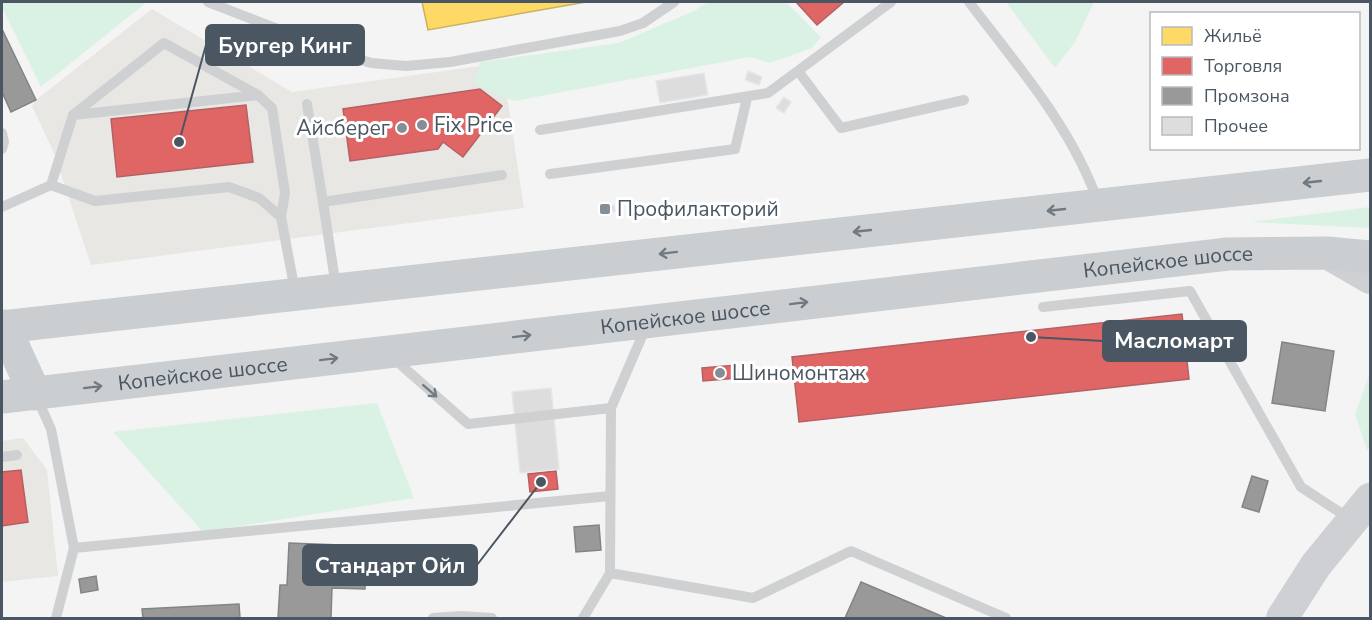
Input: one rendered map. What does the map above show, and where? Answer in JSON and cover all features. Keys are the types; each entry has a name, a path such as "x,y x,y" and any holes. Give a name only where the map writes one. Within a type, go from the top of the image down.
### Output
{"main road":[{"path":"35,394 2,325 295,295 1371,175"},
{"name":"Копейское шоссе","path":"2,397 1228,254 1327,253 1371,257"}],"street":[{"path":"1327,253 1371,278"},
{"path":"1282,618 1316,565 1362,510"}],"lane":[{"path":"208,2 340,53 371,63 406,66 450,62 620,31 643,23 674,2"},
{"path":"540,130 768,93 891,2"},
{"path":"969,2 1060,123 1085,165 1100,206"},
{"path":"51,185 73,115 164,43 258,95 272,108 285,193 281,217 295,295"},
{"path":"798,71 841,128 964,100"},
{"path":"73,115 258,95"},
{"path":"550,174 735,149 747,98"},
{"path":"307,104 337,290"},
{"path":"2,133 4,142 2,149"},
{"path":"323,202 502,175"},
{"path":"2,207 51,185 95,201 229,187 260,198 281,217"},
{"path":"1043,307 1190,291 1300,487 1362,510"},
{"path":"583,618 610,573 611,408 648,321"},
{"path":"386,352 468,424 611,408"},
{"path":"35,394 51,429 74,548 56,618"},
{"path":"2,457 17,455"},
{"path":"74,548 610,496"},
{"path":"610,573 753,598 851,552 1006,618"},
{"path":"434,618 461,615 492,618"}],"shaded area":[{"path":"152,9 292,92 502,63 524,208 91,265 54,153 32,106 36,100"},
{"path":"23,438 47,470 58,576 2,582 2,441"}],"green space":[{"path":"2,2 147,2 41,87 2,7"},
{"path":"708,2 786,2 821,37 812,48 770,63 750,57 514,101 474,84 480,62 619,43 694,11"},
{"path":"1006,2 1094,2 1075,42 1055,68"},
{"path":"1370,207 1370,228 1251,222"},
{"path":"1370,373 1370,448 1367,450 1355,414"},
{"path":"377,403 414,498 203,532 113,432"}],"building: Жильё":[{"path":"422,2 586,2 428,30"}],"building: Торговля":[{"path":"796,2 844,2 817,25"},
{"path":"480,89 502,106 463,157 443,142 438,149 350,161 343,109"},
{"path":"246,105 253,162 117,177 111,119"},
{"path":"1182,314 1189,379 799,422 792,357"},
{"name":"Шиномонтаж","path":"737,365 738,378 703,381 702,368"},
{"path":"21,470 28,522 2,526 2,472"},
{"path":"556,471 558,489 530,492 528,474"}],"building: Промзона":[{"path":"2,29 36,100 11,112 2,92"},
{"path":"1282,342 1334,351 1325,411 1272,403"},
{"path":"1252,476 1268,481 1259,512 1242,507"},
{"path":"599,525 601,550 576,552 574,527"},
{"path":"289,543 366,546 365,589 332,588 331,618 278,618 280,585 287,585"},
{"path":"96,576 98,590 81,593 79,579"},
{"path":"861,582 946,618 845,618"},
{"path":"239,604 240,618 143,618 142,609"}],"building: Прочее":[{"path":"748,71 762,77 759,85 745,80"},
{"path":"704,73 708,95 660,103 656,81"},
{"path":"784,97 791,102 784,113 776,108"},
{"path":"614,205 615,211 599,213 599,207"},
{"path":"551,388 559,469 520,473 512,392"}],"place":[{"name":"Fix Price","path":"422,125"},
{"name":"Айсберег","path":"402,128"},
{"name":"Бургер Кинг","path":"179,142"},
{"name":"Профилакторий","path":"605,209"},
{"name":"Масломарт","path":"1031,337"},
{"name":"Шиномонтаж","path":"720,373"},
{"name":"Стандарт Ойл","path":"541,482"}]}
